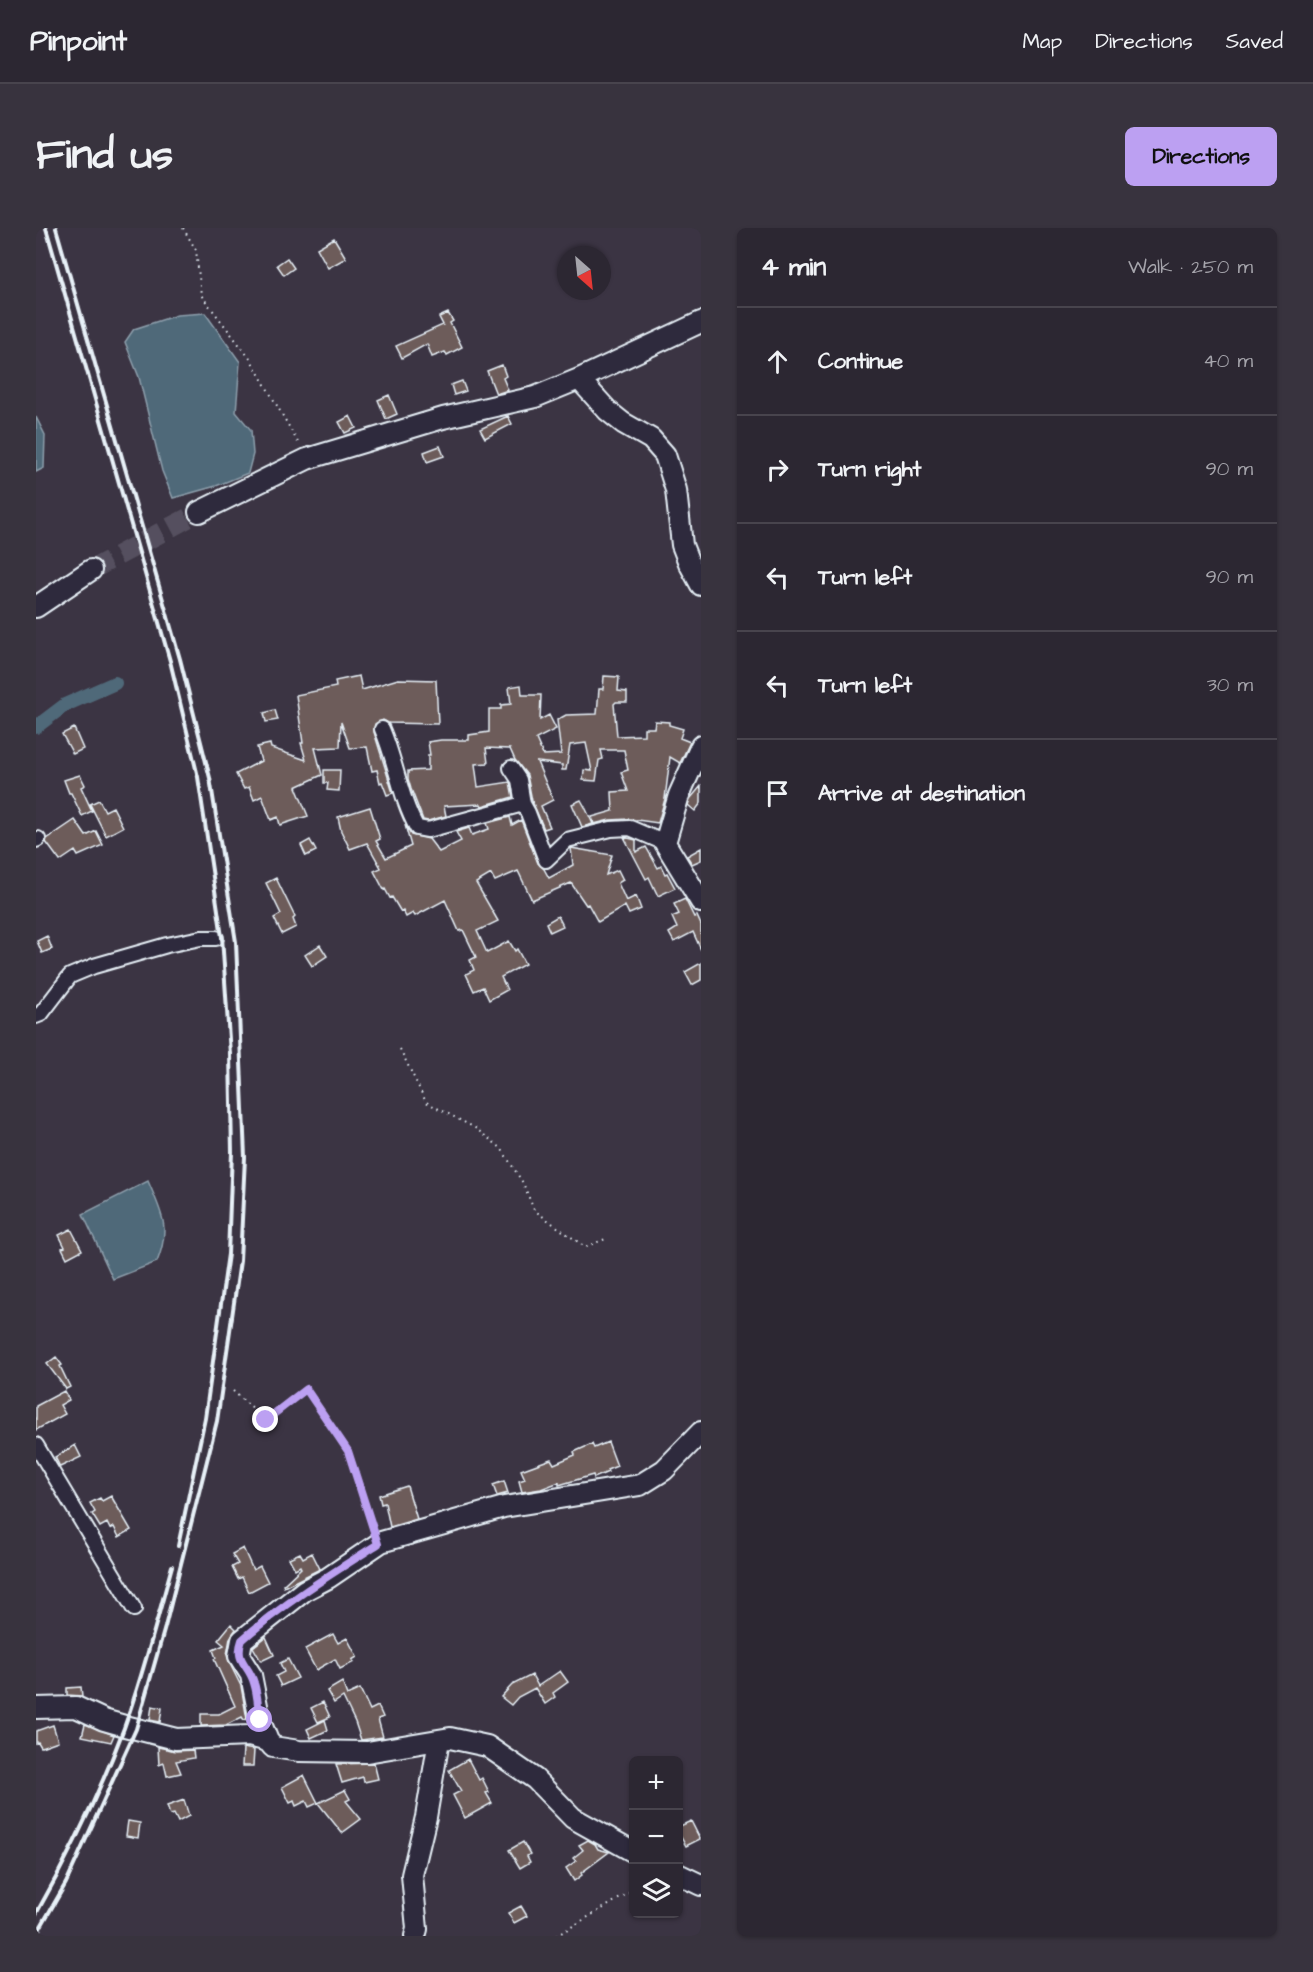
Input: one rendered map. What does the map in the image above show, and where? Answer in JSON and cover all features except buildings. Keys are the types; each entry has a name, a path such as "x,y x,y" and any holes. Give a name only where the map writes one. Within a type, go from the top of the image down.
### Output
{"street":[{"path":"199,512 307,459 443,418 535,397 701,322"},
{"path":"579,379 608,411 651,439 664,455 676,490 682,545 701,585"},
{"path":"36,606 90,570"},
{"path":"382,729 411,817 417,828 428,830 523,804"},
{"path":"666,843 679,795 701,747"},
{"path":"511,768 519,780 523,792 523,804 546,860 567,840 611,829 630,828 666,843 701,902"},
{"path":"36,1016 41,1014 70,976 94,966 167,945 201,938 216,938"},
{"path":"629,1850 573,1818 535,1779 487,1746 450,1738 368,1752 299,1751 273,1747 268,1741 260,1720 252,1675 239,1656 242,1640 305,1590 328,1578 378,1544 411,1532 504,1507 640,1485 664,1470 701,1432"},
{"path":"36,1444 134,1609"},
{"path":"36,1708 76,1707 104,1720 176,1738 249,1736 268,1741"},
{"path":"415,1936 417,1929 412,1875 426,1817 439,1740"},
{"path":"683,1876 701,1885"}],"path":[{"path":"183,228 196,250 201,295 251,360 307,459"},
{"path":"400,1049 426,1102 475,1128 501,1148 523,1183 534,1210 585,1247 608,1238"},
{"path":"233,1391 266,1420 306,1389 348,1451 378,1544"},
{"path":"556,1936 629,1892"}],"water":[{"path":"205,313 240,362 236,412 251,430 253,454 248,473 216,486 173,498 162,471 139,377 125,342 134,329 177,315"},
{"path":"36,417 45,435 44,468 36,472"},
{"path":"148,1181 161,1212 164,1230 157,1262 113,1279 83,1214"}],"waterway":[{"path":"36,727 65,705 115,683"}],"tunnel":[{"path":"91,570 199,512"}],"railway":[{"path":"46,228 170,661 198,777 222,937 230,1054 232,1152 228,1254 205,1418 178,1546"},
{"path":"36,1935 66,1883 136,1729 165,1627 217,1421 240,1261 245,1157 236,942 210,778 180,659 56,228"},
{"path":"36,1914 84,1822 115,1752 150,1647 172,1566"}],"route":[{"path":"260,1720 255,1684 252,1675 239,1656 242,1640 305,1590 328,1578 378,1544 348,1451 306,1389 266,1420"}]}
